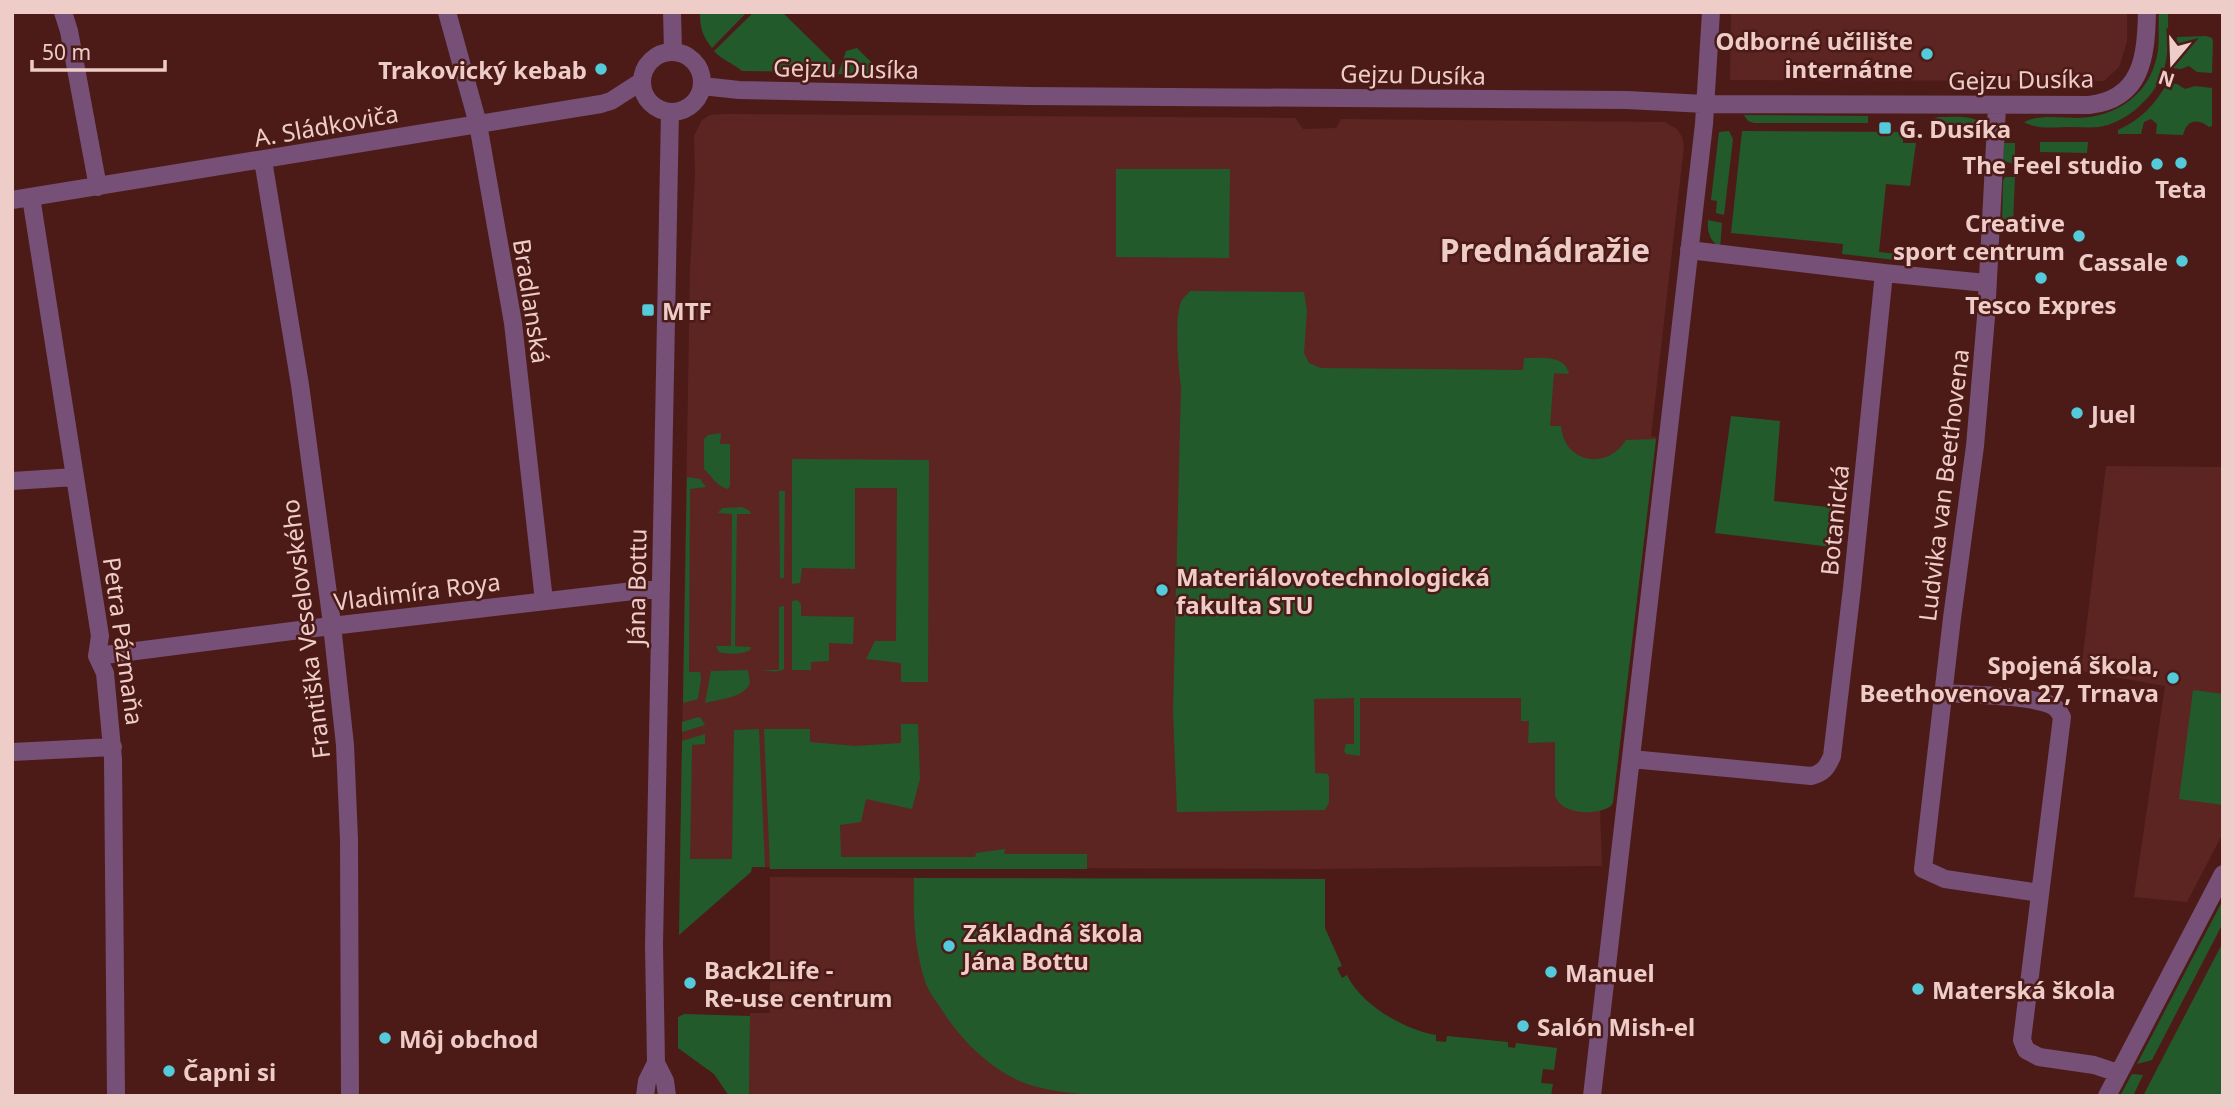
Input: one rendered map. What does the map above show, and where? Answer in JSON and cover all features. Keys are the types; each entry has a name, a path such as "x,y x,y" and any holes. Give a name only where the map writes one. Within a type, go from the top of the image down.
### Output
{"street":[{"path":"63,12 69,31 98,187"},
{"name":"Bradlanská","path":"447,12 478,124 513,323 544,601"},
{"path":"672,12 673,51"},
{"path":"1592,1096 1689,250 1705,104 1711,12"},
{"name":"Gejzu Dusíka","path":"702,86 739,90 1029,96 1615,100 1705,104 2089,105 2104,103 2121,94 2138,73 2146,49 2147,12"},
{"path":"673,51 688,56 696,64 701,73 702,86 692,104 684,110 670,112 651,103 644,93 642,82 649,62 658,55 673,51"},
{"name":"A. Sládkoviča","path":"12,200 601,104 642,82"},
{"name":"Ludvika van Beethovena","path":"1997,106 1986,317 1975,446 1923,869 1945,879 2040,893"},
{"name":"Jána Bottu","path":"667,1096 656,1063 654,946 670,112"},
{"name":"Františka Veselovského","path":"262,160 300,385 332,625 346,759 350,1096"},
{"name":"Petra Pázmaňa","path":"31,197 100,636 96,656 105,673 113,747 116,1096"},
{"path":"1689,250 1986,282"},
{"name":"Botanická","path":"1631,760 1811,776 1828,767 1832,756 1852,588 1884,273"},
{"path":"12,481 75,477"},
{"name":"Vladimíra Roya","path":"96,656 332,625 661,590"},
{"path":"1944,693 2019,698 2054,706 2062,717 2023,1044 2026,1050 2039,1057 2094,1065 2118,1073"},
{"path":"12,752 113,747"},
{"path":"2107,1096 2223,874"},
{"name":"Jána Bottu","path":"645,1096 647,1081 656,1063"}],"shaded area":[{"name":"Odborné učilište internátne","path":"1731,12 2127,12 2127,42 2119,67 2104,81 1730,80"},
{"name":"Materiálovotechnologická fakulta STU","path":"710,115 1295,118 1303,129 1336,128 1341,119 1665,122 1677,129 1684,146 1651,436 1656,439 1613,802 1611,806 1600,811 1602,866 1314,869 680,867 694,136 702,120"},
{"name":"Spojená škola, Beethovenova 27, Trnava","path":"2106,466 2223,467 2223,833 2187,902 2134,897 2165,686 2081,671"},
{"name":"Základná škola Jána Bottu","path":"770,877 1129,879 1128,1096 749,1096 750,1013 770,1013"}],"green space":[{"path":"700,12 747,12 712,48 702,31"},
{"path":"754,12 782,12 833,62 829,72 742,71 717,54 714,51"},
{"path":"2159,12 2168,12 2166,61 2157,86 2136,109 2118,121 2099,127 2041,127 2024,122 2044,117 2092,117 2129,101 2147,82 2153,70 2158,51"},
{"path":"2177,37 2212,38 2213,42 2212,73 2197,72 2189,66 2173,68"},
{"path":"857,48 878,69 880,75 838,74 846,51"},
{"path":"2167,83 2177,84 2185,89 2195,86 2212,88 2212,126 2193,122 2187,126 2183,135 2156,134 2157,124 2151,119 2144,122 2141,134 2118,134 2118,130 2147,111"},
{"path":"1744,115 1868,116 1868,123 1754,123 1748,121"},
{"path":"1938,117 1969,118 1984,125 1933,124 1929,121"},
{"path":"1729,131 1733,139 1724,215 1716,213 1717,201 1711,200 1719,132"},
{"path":"1742,131 1903,132 1903,143 1916,143 1910,186 1886,184 1879,252 1906,255 1904,261 1842,254 1843,244 1731,233"},
{"path":"2040,142 2088,142 2087,153 2040,152"},
{"path":"2004,143 2015,143 2015,164 2003,161"},
{"path":"1116,169 1230,169 1229,258 1116,257"},
{"path":"2005,177 2015,177 2013,223 2002,226 2003,181"},
{"path":"1708,220 1722,223 1720,248 1710,236"},
{"path":"1190,291 1304,292 1307,311 1304,353 1309,363 1321,368 1523,370 1524,358 1557,360 1563,363 1569,374 1554,373 1550,426 1561,426 1564,438 1578,455 1598,459 1618,450 1626,440 1656,439 1611,806 1597,811 1580,812 1559,802 1555,796 1555,742 1528,743 1529,721 1521,721 1521,698 1360,698 1360,756 1346,754 1344,751 1346,744 1354,744 1354,698 1314,699 1315,773 1328,774 1329,777 1329,803 1325,810 1177,812 1173,712 1181,386 1177,333 1181,303"},
{"path":"1731,416 1780,421 1774,501 1836,508 1831,547 1715,533"},
{"path":"721,433 720,444 730,444 728,489 718,484 704,469 704,439 708,435"},
{"path":"792,459 929,460 928,682 901,682 901,663 866,659 875,641 896,641 897,488 855,488 855,569 802,568 800,583 792,584"},
{"path":"687,477 700,479 706,487 690,489 689,672 700,672 701,678 698,699 683,703"},
{"path":"779,491 785,491 784,578 780,578"},
{"path":"742,507 751,514 737,514 735,646 751,647 750,650 735,654 719,652 716,646 731,646 732,514 718,513 722,508"},
{"path":"797,600 801,604 801,616 854,617 853,644 829,643 829,661 811,662 811,670 792,670 792,601"},
{"path":"784,606 784,669 777,671 763,670 779,670 779,607"},
{"path":"748,670 750,683 743,692 705,703 711,671"},
{"path":"2193,690 2223,694 2223,805 2179,799"},
{"path":"698,717 705,725 682,732 682,722"},
{"path":"901,724 918,724 920,779 912,809 866,799 861,822 840,825 841,857 975,857 976,853 1005,849 1004,854 1087,854 1087,869 770,869 764,729 810,729 810,742 855,746 901,743"},
{"path":"759,729 765,867 752,867 751,872 679,935 682,741 705,734 705,744 692,745 690,859 732,859 734,730"},
{"path":"914,878 1325,879 1325,928 1342,966 1337,968 1342,978 1347,975 1373,1006 1411,1028 1436,1035 1436,1041 1446,1042 1447,1036 1508,1042 1508,1047 1515,1048 1516,1043 1557,1048 1554,1070 1543,1069 1541,1083 1553,1084 1551,1096 1112,1096 1058,1091 1027,1084 1001,1071 977,1052 957,1031 929,990 917,945"},
{"path":"2223,900 2223,923 2152,1060 2137,1064"},
{"path":"2223,942 2223,1096 2143,1096"},
{"path":"684,1014 750,1016 749,1096 729,1096 714,1074 678,1048 678,1017"},
{"path":"2132,1074 2143,1075 2133,1096 2120,1096"}],"place":[{"name":"Odborné učilište internátne","path":"1927,54"},
{"name":"Trakovický kebab","path":"601,69"},
{"name":"G. Dusíka","path":"1885,128"},
{"name":"Teta","path":"2181,163"},
{"name":"The Feel studio","path":"2157,164"},
{"name":"Creative sport centrum","path":"2079,236"},
{"name":"Cassale","path":"2182,261"},
{"name":"Tesco Expres","path":"2041,278"},
{"name":"MTF","path":"648,310"},
{"name":"Juel","path":"2077,413"},
{"name":"Materiálovotechnologická fakulta STU","path":"1162,590"},
{"name":"Spojená škola, Beethovenova 27, Trnava","path":"2173,678"},
{"name":"Základná škola Jána Bottu","path":"949,946"},
{"name":"Manuel","path":"1551,972"},
{"name":"Back2Life - Re-use centrum","path":"690,983"},
{"name":"Materská škola","path":"1918,989"},
{"name":"Salón Mish-el","path":"1523,1026"},
{"name":"Môj obchod","path":"385,1038"},
{"name":"Čapni si","path":"169,1071"}],"district":[{"name":"Prednádražie","path":"1545,249"}]}
